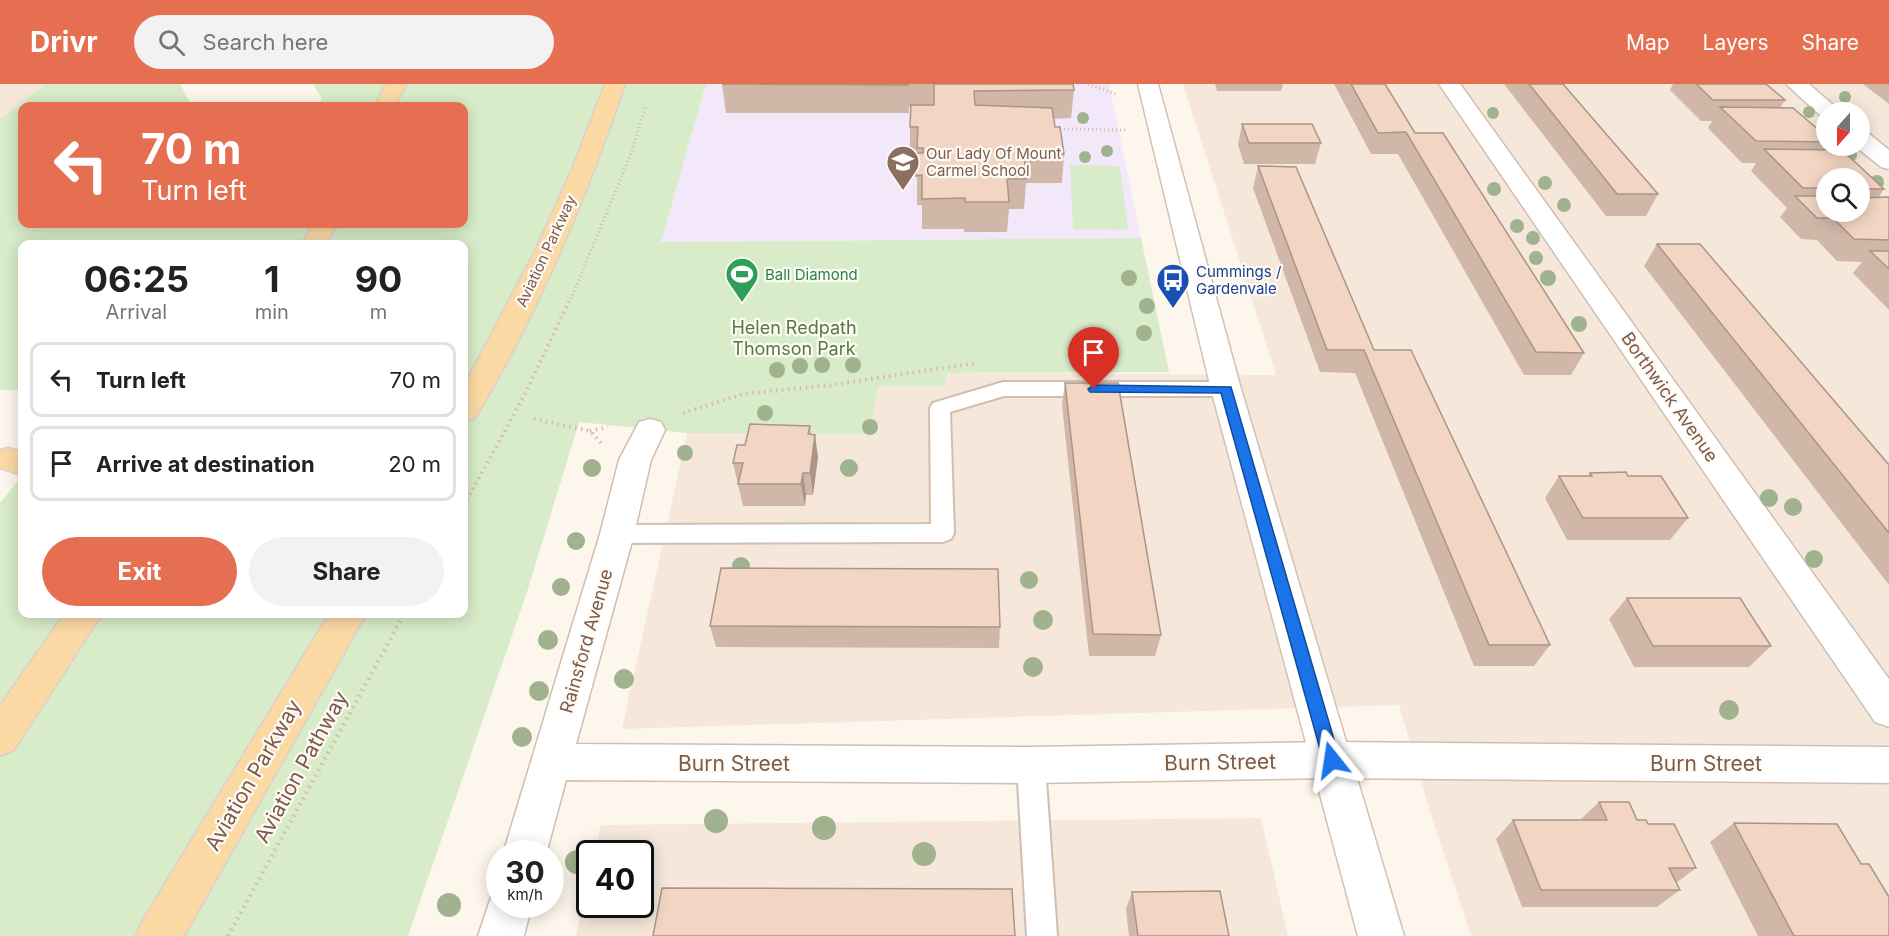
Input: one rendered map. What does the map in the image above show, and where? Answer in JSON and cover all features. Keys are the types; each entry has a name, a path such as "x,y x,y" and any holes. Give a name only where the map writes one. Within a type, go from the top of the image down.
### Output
{"main road":[{"path":"387,102 396,84"},
{"name":"Aviation Parkway","path":"468,404 503,342 542,262 589,156 615,84"},
{"name":"Aviation Parkway","path":"159,936 346,618"},
{"path":"0,738 78,620"}],"street":[{"path":"1148,84 1226,389 1381,936"},
{"name":"Borthwick Avenue","path":"1449,84 1889,710"},
{"path":"1796,84 1818,102"},
{"path":"1870,146 1889,162"},
{"name":"Rainsford Avenue","path":"528,840 642,445"},
{"name":"Burn Street","path":"551,762 1031,765 1332,760 1889,765"},
{"path":"501,936 506,918"}],"lane":[{"path":"617,534 943,533 940,408 1003,389 1226,389"},
{"path":"1031,765 1042,936"}],"path":[{"path":"1088,84 1117,94"},
{"path":"1055,129 1160,129"},
{"path":"590,432 602,444 642,445 677,415 743,394 831,385 977,363"},
{"path":"534,419 590,432 612,426 642,445"},
{"name":"Aviation Pathway","path":"228,936 402,618"}],"shaded area":[{"path":"0,84 45,84 22,102 18,102 18,105 0,119"},
{"name":"Our Lady Of Mount Carmel School","path":"706,84 1109,84 1141,238 661,242"},
{"path":"1183,84 1889,84 1889,936 1471,936 1430,812 1399,705 622,729 687,433 869,434 877,386 945,386 948,373 1276,375"},
{"path":"1261,818 1288,936 576,936 580,918 654,918 654,840 597,840 601,825"}],"green space":[{"path":"45,84 180,84 190,102 22,102"},
{"name":"Helen Redpath Thomson Park","path":"313,84 706,84 661,242 1141,238 1169,372 948,373 945,386 878,386 869,434 687,433 579,422 527,592 408,936 0,936 0,503 18,481 18,618 468,618 468,240 18,240 18,390 0,390 0,119 18,105 18,228 468,228 468,102 320,102 322,99"},
{"path":"1070,165 1120,166 1128,230 1073,229"}],"building":[{"path":"722,84 908,84 908,85"},
{"path":"934,84 1073,84 1074,90 974,91 975,105 1052,108 1055,127 1060,127 1064,154 1024,154 1026,179 1007,179 1009,202 965,202 965,198 922,199 922,175 916,176 917,153 923,153 923,148 917,148 918,127 910,127 911,105 934,105"},
{"path":"1351,84 1385,84 1415,133 1443,133 1584,353 1536,352 1406,132 1378,133"},
{"path":"1529,84 1563,84 1658,194 1617,194"},
{"path":"1696,84 1766,84 1785,100 1713,100"},
{"path":"1720,107 1793,108 1816,128 1816,142 1756,141"},
{"path":"1242,124 1312,124 1321,143 1249,143"},
{"path":"1764,149 1816,150 1816,156 1848,156 1861,168 1816,168 1816,188 1803,188"},
{"path":"1258,166 1296,167 1374,350 1411,350 1550,645 1489,645 1364,350 1327,350"},
{"path":"1870,176 1884,189 1870,189"},
{"path":"1795,196 1816,196 1816,217"},
{"path":"1889,197 1889,240 1854,239 1837,222 1870,222 1870,198"},
{"path":"1657,244 1700,244 1889,465 1889,533"},
{"path":"1870,251 1889,251 1889,269"},
{"path":"1065,383 1118,383 1161,635 1093,634"},
{"path":"750,424 810,426 808,434 815,435 810,473 803,473 801,484 738,484 743,463 733,463 737,445 745,445"},
{"path":"1626,472 1628,476 1661,476 1688,518 1583,518 1559,476 1592,476 1590,473"},
{"path":"721,568 998,569 1000,627 710,626"},
{"path":"1627,598 1740,598 1771,646 1653,646"},
{"path":"1599,802 1629,802 1637,820 1646,820 1648,824 1674,824 1696,868 1669,868 1680,890 1541,890 1513,820 1607,820"},
{"path":"1734,823 1837,824 1861,864 1869,864 1889,897 1889,936 1794,936"},
{"path":"662,888 1012,889 1015,936 653,936"},
{"path":"1220,891 1229,936 1138,936 1132,892"}],"place":[{"name":"Our Lady Of Mount Carmel School","path":"903,191"},
{"name":"Ball Diamond","path":"742,303"},
{"name":"Cummings / Gardenvale","path":"1173,309"}],"route":[{"path":"1094,389 1226,389 1332,760"}]}
